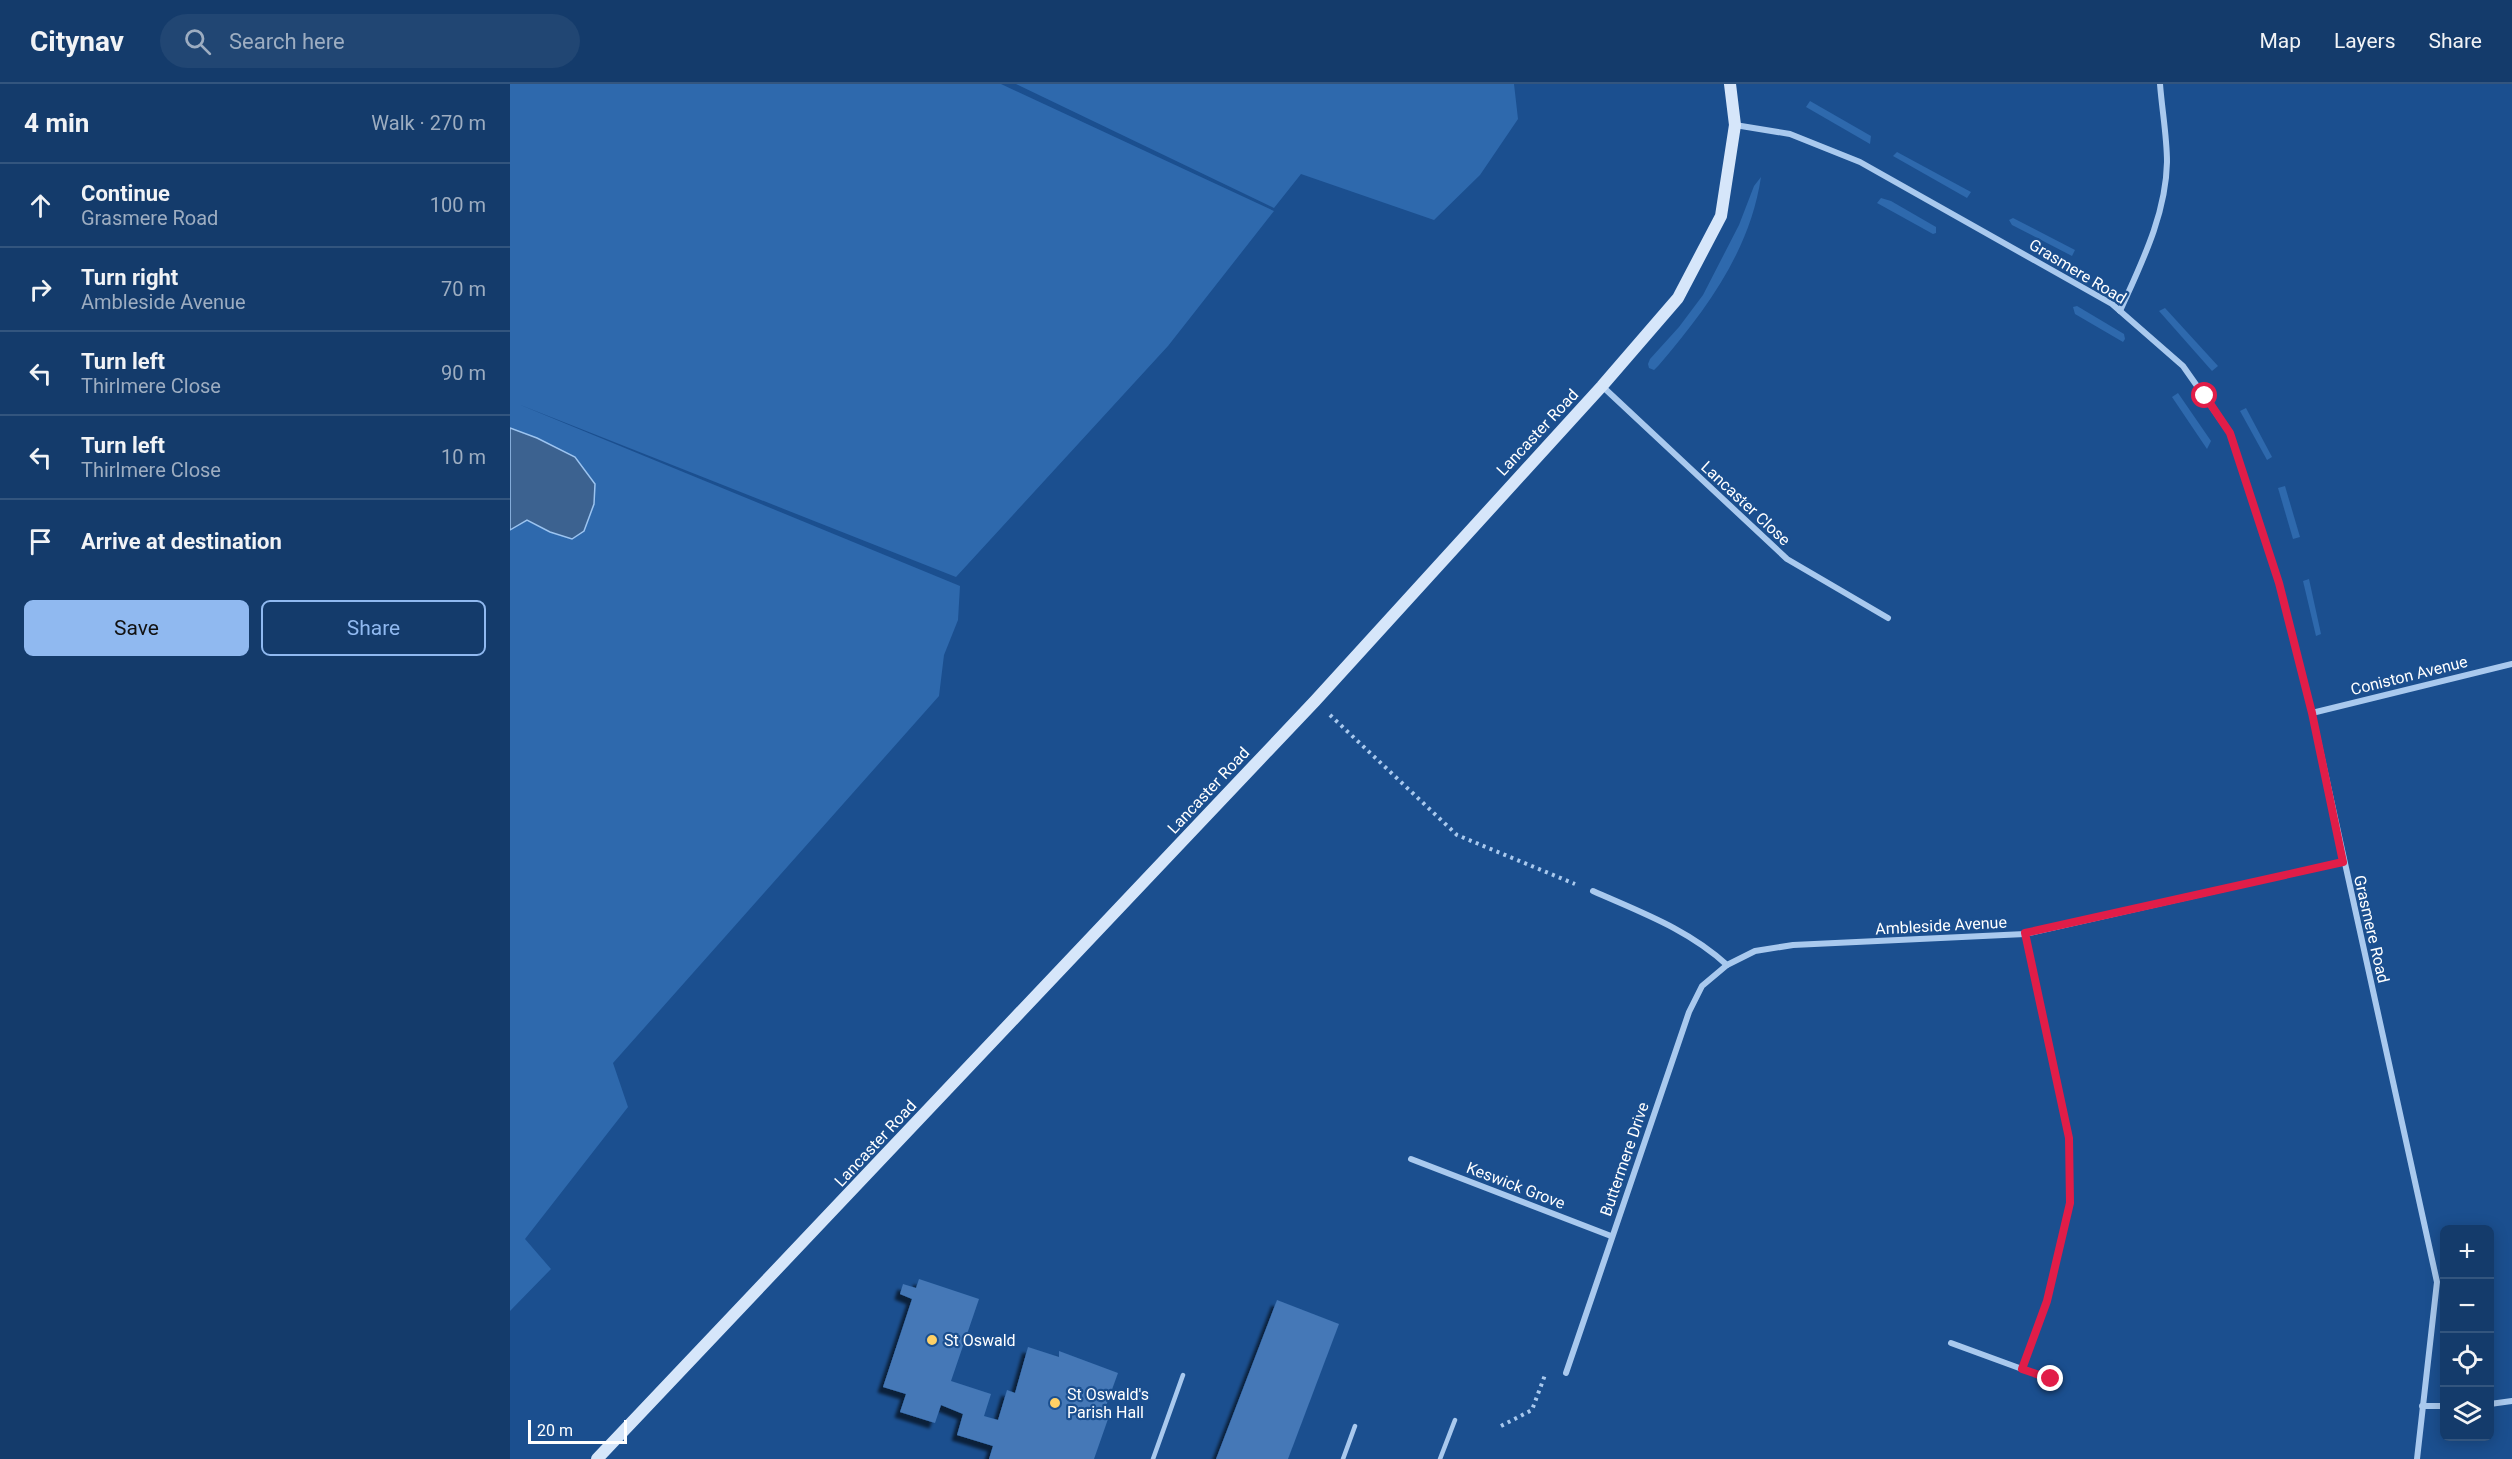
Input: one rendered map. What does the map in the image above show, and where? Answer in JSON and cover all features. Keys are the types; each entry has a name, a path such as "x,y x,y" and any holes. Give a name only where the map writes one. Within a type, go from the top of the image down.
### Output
{"main road":[{"name":"Lancaster Road","path":"597,1459 1315,700 1602,386 1678,298 1720,216 1735,125 1730,84"}],"street":[{"path":"2120,311 2144,258 2161,210 2167,162 2160,84"},
{"name":"Grasmere Road","path":"1735,125 1790,134 1860,162 2112,304 2183,366 2230,433 2279,583 2312,713 2437,1282 2417,1459"},
{"name":"Lancaster Close","path":"1602,386 1787,559 1888,618"},
{"name":"Coniston Avenue","path":"2312,713 2512,664"},
{"name":"Ambleside Avenue","path":"1727,965 1755,951 1792,945 2025,933 2343,862"},
{"path":"1593,891 1680,930 1706,946 1727,965"},
{"path":"2022,1369 2047,1301 2070,1203 2069,1138 2025,933"},
{"name":"Buttermere Drive","path":"1566,1373 1689,1012 1702,986 1727,965"},
{"name":"Keswick Grove","path":"1411,1159 1611,1236"},
{"path":"1951,1343 2051,1379"},
{"path":"2494,1403 2512,1401"},
{"path":"2422,1406 2440,1406"}],"lane":[{"path":"1153,1459 1183,1375"},
{"path":"1440,1459 1455,1420"},
{"path":"1343,1459 1355,1426"}],"path":[{"path":"1315,700 1457,835 1593,891"},
{"path":"1502,1426 1532,1410 1545,1375 1566,1373"}],"shaded area":[{"path":"510,84 1001,84 1274,211 1168,346 956,577 518,404 960,586 958,620 944,655 939,696 613,1063 628,1107 525,1239 551,1269 510,1311"},
{"path":"1016,84 1514,84 1518,119 1480,175 1434,220 1301,174 1274,208"},
{"path":"1810,101 1871,136 1870,144 1806,107"},
{"path":"1897,152 1971,192 1967,198 1893,156"},
{"path":"1761,177 1747,230 1724,278 1693,323 1659,365 1654,370 1649,368 1650,359 1679,327 1703,295 1739,225 1754,186"},
{"path":"1881,198 1891,201 1936,227 1936,233 1933,234 1877,203"},
{"path":"2013,218 2075,250 2072,256 2012,225 2009,220"},
{"path":"2077,306 2124,334 2123,342 2075,314 2073,307"},
{"path":"2165,308 2218,366 2212,371 2159,311"},
{"path":"2178,393 2211,441 2207,449 2172,397"},
{"path":"2246,408 2272,457 2267,460 2240,411"},
{"path":"510,428 537,438 575,457 595,484 594,504 584,531 572,539 550,532 527,520 510,530"},
{"path":"2285,486 2300,537 2293,539 2278,488"},
{"path":"2309,579 2321,634 2316,636 2303,581"}],"building":[{"path":"919,1279 979,1299 951,1381 991,1394 984,1416 998,1420 1007,1390 1015,1393 1028,1347 1059,1357 1059,1351 1118,1373 1102,1417 1108,1419 1094,1459 989,1459 993,1446 957,1435 963,1414 941,1405 935,1423 900,1412 906,1394 883,1387 912,1299 900,1294 903,1284 916,1288"},
{"path":"1277,1300 1339,1324 1288,1459 1216,1459"}],"place":[{"name":"St Oswald","path":"932,1340"},
{"name":"St Oswald's Parish Hall","path":"1055,1403"}],"route":[{"path":"2051,1379 2022,1369 2047,1301 2070,1203 2069,1138 2025,933 2343,862 2312,713 2279,583 2230,433 2205,396"}]}
